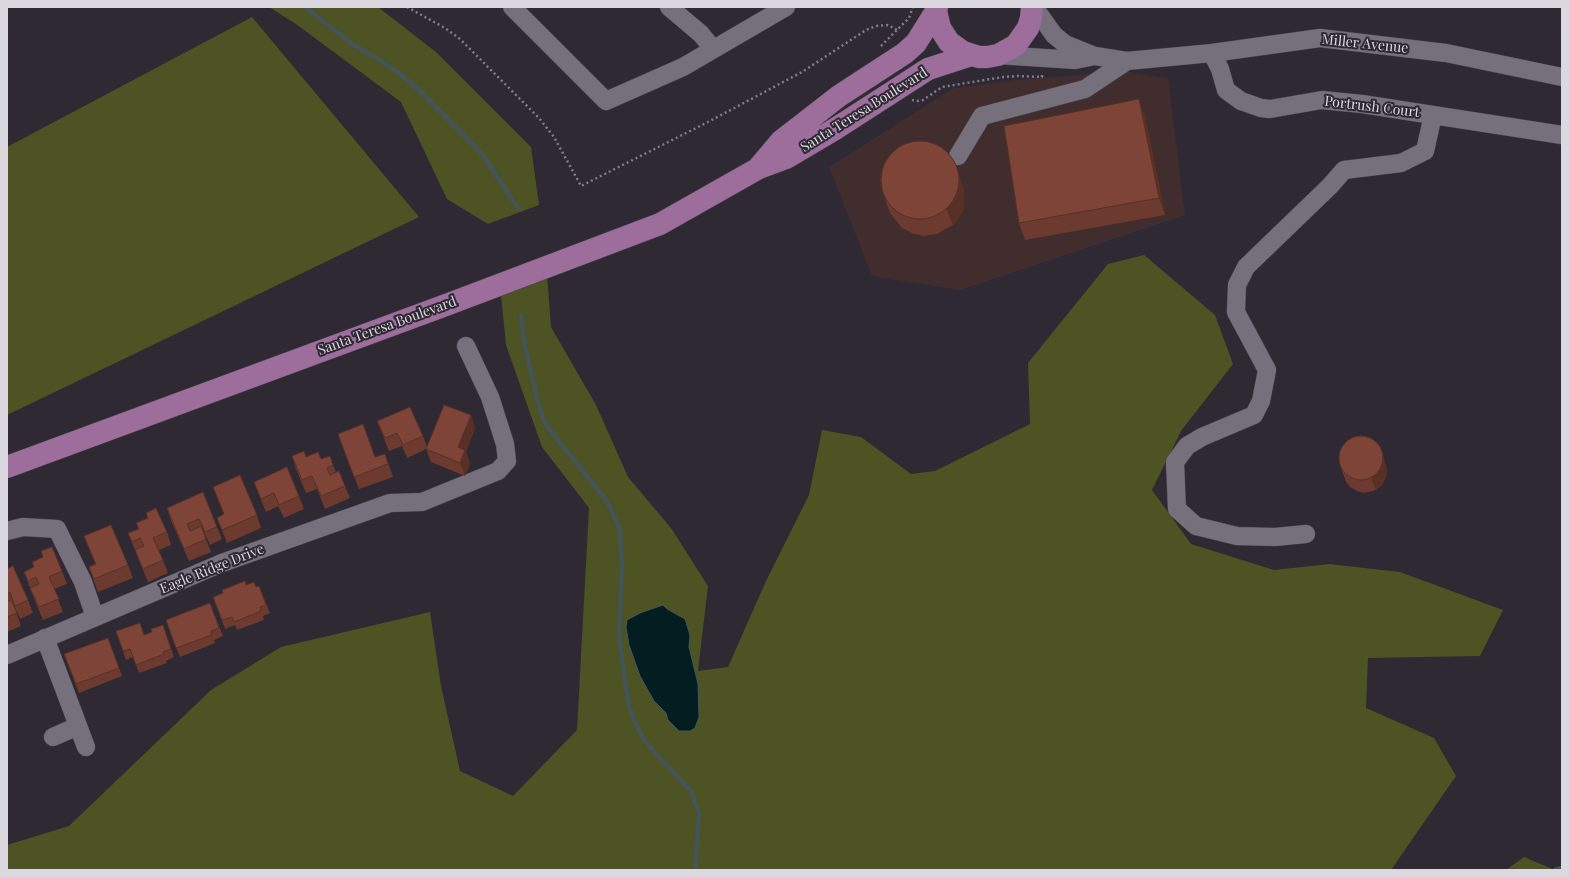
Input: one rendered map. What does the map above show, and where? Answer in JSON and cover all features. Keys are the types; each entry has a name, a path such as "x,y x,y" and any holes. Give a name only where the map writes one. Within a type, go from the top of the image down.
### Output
{"main road":[{"path":"937,9 940,28 949,42 959,50 971,55 983,57 998,55 1016,45 1023,37 1031,18 1033,7"},
{"name":"Santa Teresa Boulevard","path":"759,168 781,141 839,96 905,53 916,43 937,9"},
{"name":"Santa Teresa Boulevard","path":"7,467 446,305 660,224 759,168 786,158 928,69 971,55"}],"street":[{"path":"512,7 606,102 683,67 786,7"},
{"path":"669,7 701,34 712,49"},
{"name":"Miller Avenue","path":"1033,7 1054,35 1066,44 1095,56 1127,61 1212,53 1320,38 1446,53 1562,78"},
{"name":"Portrush Court","path":"1212,53 1220,69 1226,90 1241,101 1261,108 1270,109 1322,100 1362,104 1562,135"},
{"name":"Miller Avenue","path":"998,55 1075,60 1095,56"},
{"path":"958,156 982,116 1085,89 1127,61"},
{"path":"1306,534 1275,537 1237,536 1196,526 1176,509 1175,462 1187,446 1202,437 1254,415 1261,401 1267,370 1236,312 1237,285 1246,267 1330,186 1344,170 1401,162 1425,151 1433,115"},
{"name":"Eagle Ridge Drive","path":"7,655 222,563 390,503 422,502 498,471 507,461 505,444 490,397 466,346"},
{"path":"7,531 23,527 57,529 83,582 95,617"},
{"path":"45,638 86,748"},
{"path":"53,737 78,726"}],"path":[{"path":"897,30 909,18 913,7"},
{"path":"907,99 917,101 928,97 942,87 988,79 1018,76 1042,77 1042,71"}],"shaded area":[{"path":"1121,71 1168,78 1185,215 960,290 872,276 829,167 954,88 1018,80"},
{"path":"663,605 667,609 685,619 690,635 689,647 698,684 699,717 695,728 690,731 679,731 668,720 666,713 654,701 640,676 629,645 626,627 627,620 640,613"}],"green space":[{"path":"269,7 378,7 436,52 531,147 539,205 488,224 447,199 401,102 296,24"},
{"path":"252,17 419,217 7,415 7,147"},
{"path":"1144,255 1215,315 1233,364 1181,431 1152,490 1191,544 1274,570 1330,564 1400,572 1503,610 1480,656 1368,658 1366,708 1434,738 1456,776 1391,870 7,870 7,845 69,826 211,690 281,647 430,612 441,686 460,771 513,796 577,730 589,508 542,447 506,345 501,295 547,275 551,327 596,405 628,477 671,528 708,586 698,671 728,667 766,581 809,495 822,430 861,437 911,474 935,471 1030,424 1028,363 1108,264"},
{"path":"1524,857 1555,870 1506,870"}],"building":[{"path":"1139,99 1159,198 1019,223 1004,126"},
{"path":"920,141 935,144 947,153 956,165 959,180 956,195 947,207 935,216 920,219 905,216 893,207 884,195 881,180 884,165 893,153 905,144"},
{"path":"444,405 471,415 458,447 465,450 460,463 426,449"},
{"path":"410,407 423,436 403,445 397,433 385,438 377,421"},
{"path":"363,424 375,457 385,454 388,464 354,477 338,434"},
{"path":"1357,436 1365,436 1377,442 1383,454 1383,462 1377,474 1365,480 1357,480 1345,474 1339,462 1339,454 1345,442"},
{"path":"304,451 306,457 318,452 321,459 330,456 333,465 327,468 330,475 339,471 345,486 321,496 312,476 302,480 292,456"},
{"path":"287,467 299,496 279,505 274,493 261,499 254,482"},
{"path":"240,475 257,515 222,530 217,518 224,514 213,487"},
{"path":"203,492 217,527 205,532 199,519 187,524 190,531 201,526 206,539 184,549 167,508"},
{"path":"156,508 167,532 153,538 163,560 143,569 135,550 144,546 140,538 132,542 128,533 139,529 136,523 148,518 146,513"},
{"path":"111,525 128,565 94,579 89,567 96,564 84,536"},
{"path":"52,547 62,571 49,577 59,599 39,607 30,588 39,584 36,577 28,581 24,572 34,567 32,562 43,557 41,551"},
{"path":"13,566 28,600 15,606 10,592 7,594 7,569"},
{"path":"245,581 246,585 254,582 256,587 259,586 266,605 260,607 261,611 234,622 232,617 222,620 213,597 223,593 222,590"},
{"path":"11,600 17,613 7,617 7,602"},
{"path":"210,603 219,628 211,631 212,635 176,648 166,620"},
{"path":"140,623 144,635 152,632 151,629 163,625 171,649 163,652 164,654 136,665 130,649 123,651 116,631"},
{"path":"108,638 119,668 76,684 64,654"}],"waterway":[{"path":"305,7 355,46 399,73 418,89 482,154 518,208"},
{"path":"521,315 524,341 543,419 549,429 607,501 620,530 622,568 619,638 629,706 644,740 691,791 699,814 695,870"},
{"path":"1555,870 1562,868"}]}
